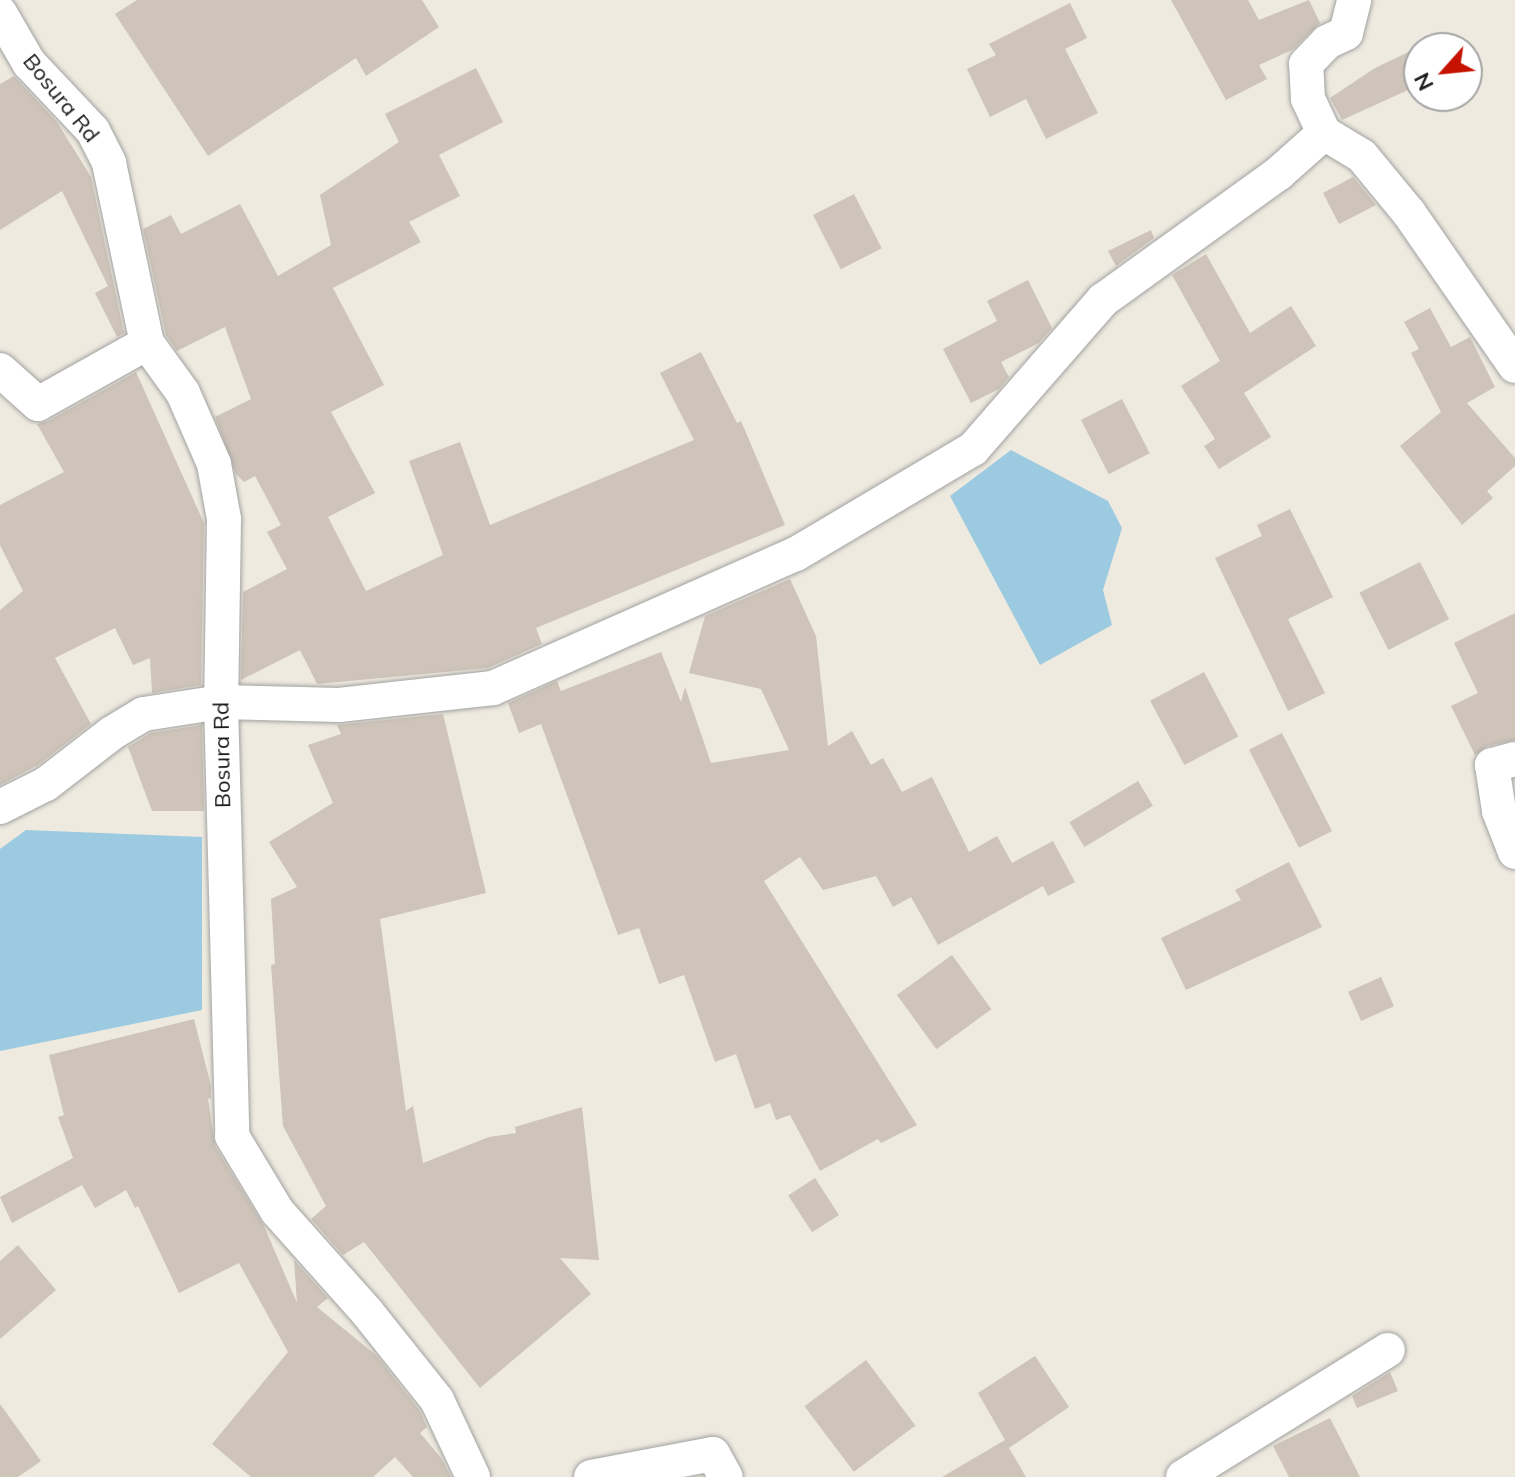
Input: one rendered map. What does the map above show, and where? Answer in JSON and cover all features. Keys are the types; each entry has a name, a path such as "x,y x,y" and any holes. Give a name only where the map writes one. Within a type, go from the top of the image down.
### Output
{"street":[{"path":"1354,0 1346,33 1327,42 1306,64 1308,99 1324,133 1362,156 1409,213 1515,366"},
{"name":"Bosura Rd","path":"0,13 29,63 93,131 109,163 147,343 183,393 214,464 224,519 221,702 232,1136 277,1211 367,1312 437,1400 473,1477"},
{"path":"0,807 46,784 112,733 144,714 221,702 339,705 493,688 796,554 973,449 1103,300 1278,174 1324,133"},
{"path":"0,370 38,404 147,343"},
{"path":"1515,759 1492,765 1499,811 1515,852"},
{"path":"1183,1477 1388,1350"},
{"path":"591,1477 713,1454 726,1477"}],"water":[{"path":"1011,450 1108,501 1122,528 1103,590 1112,625 1040,665 950,496"},
{"path":"26,830 202,837 202,1010 0,1051 0,849"}],"building":[{"path":"137,0 422,0 439,27 366,76 356,58 208,156 115,14"},
{"path":"1171,0 1248,0 1259,20 1309,0 1320,23 1292,50 1259,65 1267,79 1226,100"},
{"path":"1070,3 1087,38 1065,49 1098,113 1046,139 1026,99 990,117 967,69 996,55 989,44"},
{"path":"1403,55 1403,92 1342,120 1330,98 1375,68"},
{"path":"476,68 503,122 439,155 460,196 409,222 421,242 333,288 384,385 331,412 375,493 328,517 366,591 443,555 409,461 460,442 490,525 694,440 660,373 701,352 737,423 741,421 785,525 536,628 542,644 488,668 317,684 300,650 241,680 243,592 287,569 267,532 281,525 255,476 244,482 236,474 215,417 251,399 225,327 177,351 166,335 143,229 171,215 181,234 240,204 278,276 331,245 320,195 399,142 385,114"},
{"path":"14,76 57,122 91,177 124,333 117,337 95,293 108,286 62,191 0,230 0,84"},
{"path":"1353,177 1376,205 1339,224 1323,193"},
{"path":"854,194 882,248 841,269 813,215"},
{"path":"1151,230 1154,238 1116,266 1108,251"},
{"path":"1206,254 1250,333 1291,306 1316,346 1244,393 1271,437 1219,469 1204,446 1215,439 1181,386 1220,361 1172,275"},
{"path":"1028,280 1052,328 1039,343 1001,362 1009,377 999,389 971,403 943,349 997,321 987,301"},
{"path":"1430,308 1451,347 1470,337 1495,387 1467,403 1515,458 1515,466 1487,491 1493,498 1462,525 1400,446 1441,412 1411,353 1419,349 1404,322"},
{"path":"136,372 204,523 201,685 152,693 150,658 133,665 115,628 55,658 91,724 38,765 0,785 0,610 23,591 0,545 0,505 64,472 37,424 48,421"},
{"path":"1122,399 1150,453 1109,474 1081,420"},
{"path":"1290,509 1333,597 1288,619 1325,693 1288,711 1215,558 1262,536 1257,525"},
{"path":"1420,562 1449,619 1388,650 1359,593"},
{"path":"790,579 816,636 828,746 852,731 871,765 883,758 902,792 932,777 969,852 997,836 1012,863 1053,841 1075,882 1048,896 1043,886 938,945 911,897 893,907 876,876 823,890 800,857 764,881 917,1125 881,1143 878,1139 820,1171 790,1115 776,1120 770,1103 755,1109 736,1054 715,1062 684,975 659,984 639,928 618,935 541,724 519,733 508,703 557,681 561,691 661,652 681,702 685,687 711,763 789,750 761,689 689,673 705,616"},
{"path":"1515,613 1515,740 1487,746 1475,755 1451,706 1478,693 1454,643"},
{"path":"1204,672 1238,736 1184,765 1150,701"},
{"path":"443,714 486,893 380,919 406,1111 413,1106 423,1163 489,1137 516,1133 515,1127 582,1107 599,1260 560,1258 591,1294 480,1388 364,1242 343,1255 311,1219 326,1206 283,1126 271,965 275,964 271,899 297,887 269,842 333,803 308,745 341,734 337,725"},
{"path":"202,725 204,811 152,811 128,747 151,733"},
{"path":"1282,733 1332,831 1299,848 1249,750"},
{"path":"1138,781 1153,806 1084,847 1069,822"},
{"path":"1289,862 1322,927 1186,990 1161,938 1241,900 1235,890"},
{"path":"952,955 991,1009 936,1049 897,995"},
{"path":"1381,977 1394,1006 1361,1021 1348,992"},
{"path":"194,1019 211,1086 211,1098 208,1099 215,1146 264,1226 297,1303 294,1260 328,1298 317,1307 377,1356 420,1411 427,1427 420,1433 442,1459 451,1477 413,1477 395,1457 373,1477 251,1477 212,1444 288,1352 239,1263 179,1293 138,1206 135,1208 126,1190 95,1208 82,1185 12,1223 0,1197 73,1158 58,1117 64,1115 49,1055"},
{"path":"815,1178 839,1215 812,1232 788,1195"},
{"path":"18,1245 56,1290 0,1339 0,1261"},
{"path":"1035,1356 1069,1407 1009,1448 1026,1477 942,1477 1005,1440 978,1393"},
{"path":"866,1360 915,1425 854,1472 805,1406"},
{"path":"1390,1372 1398,1391 1357,1408 1352,1396"},
{"path":"0,1404 41,1461 18,1477 0,1477"},
{"path":"1330,1418 1360,1477 1289,1477 1273,1446"}]}
